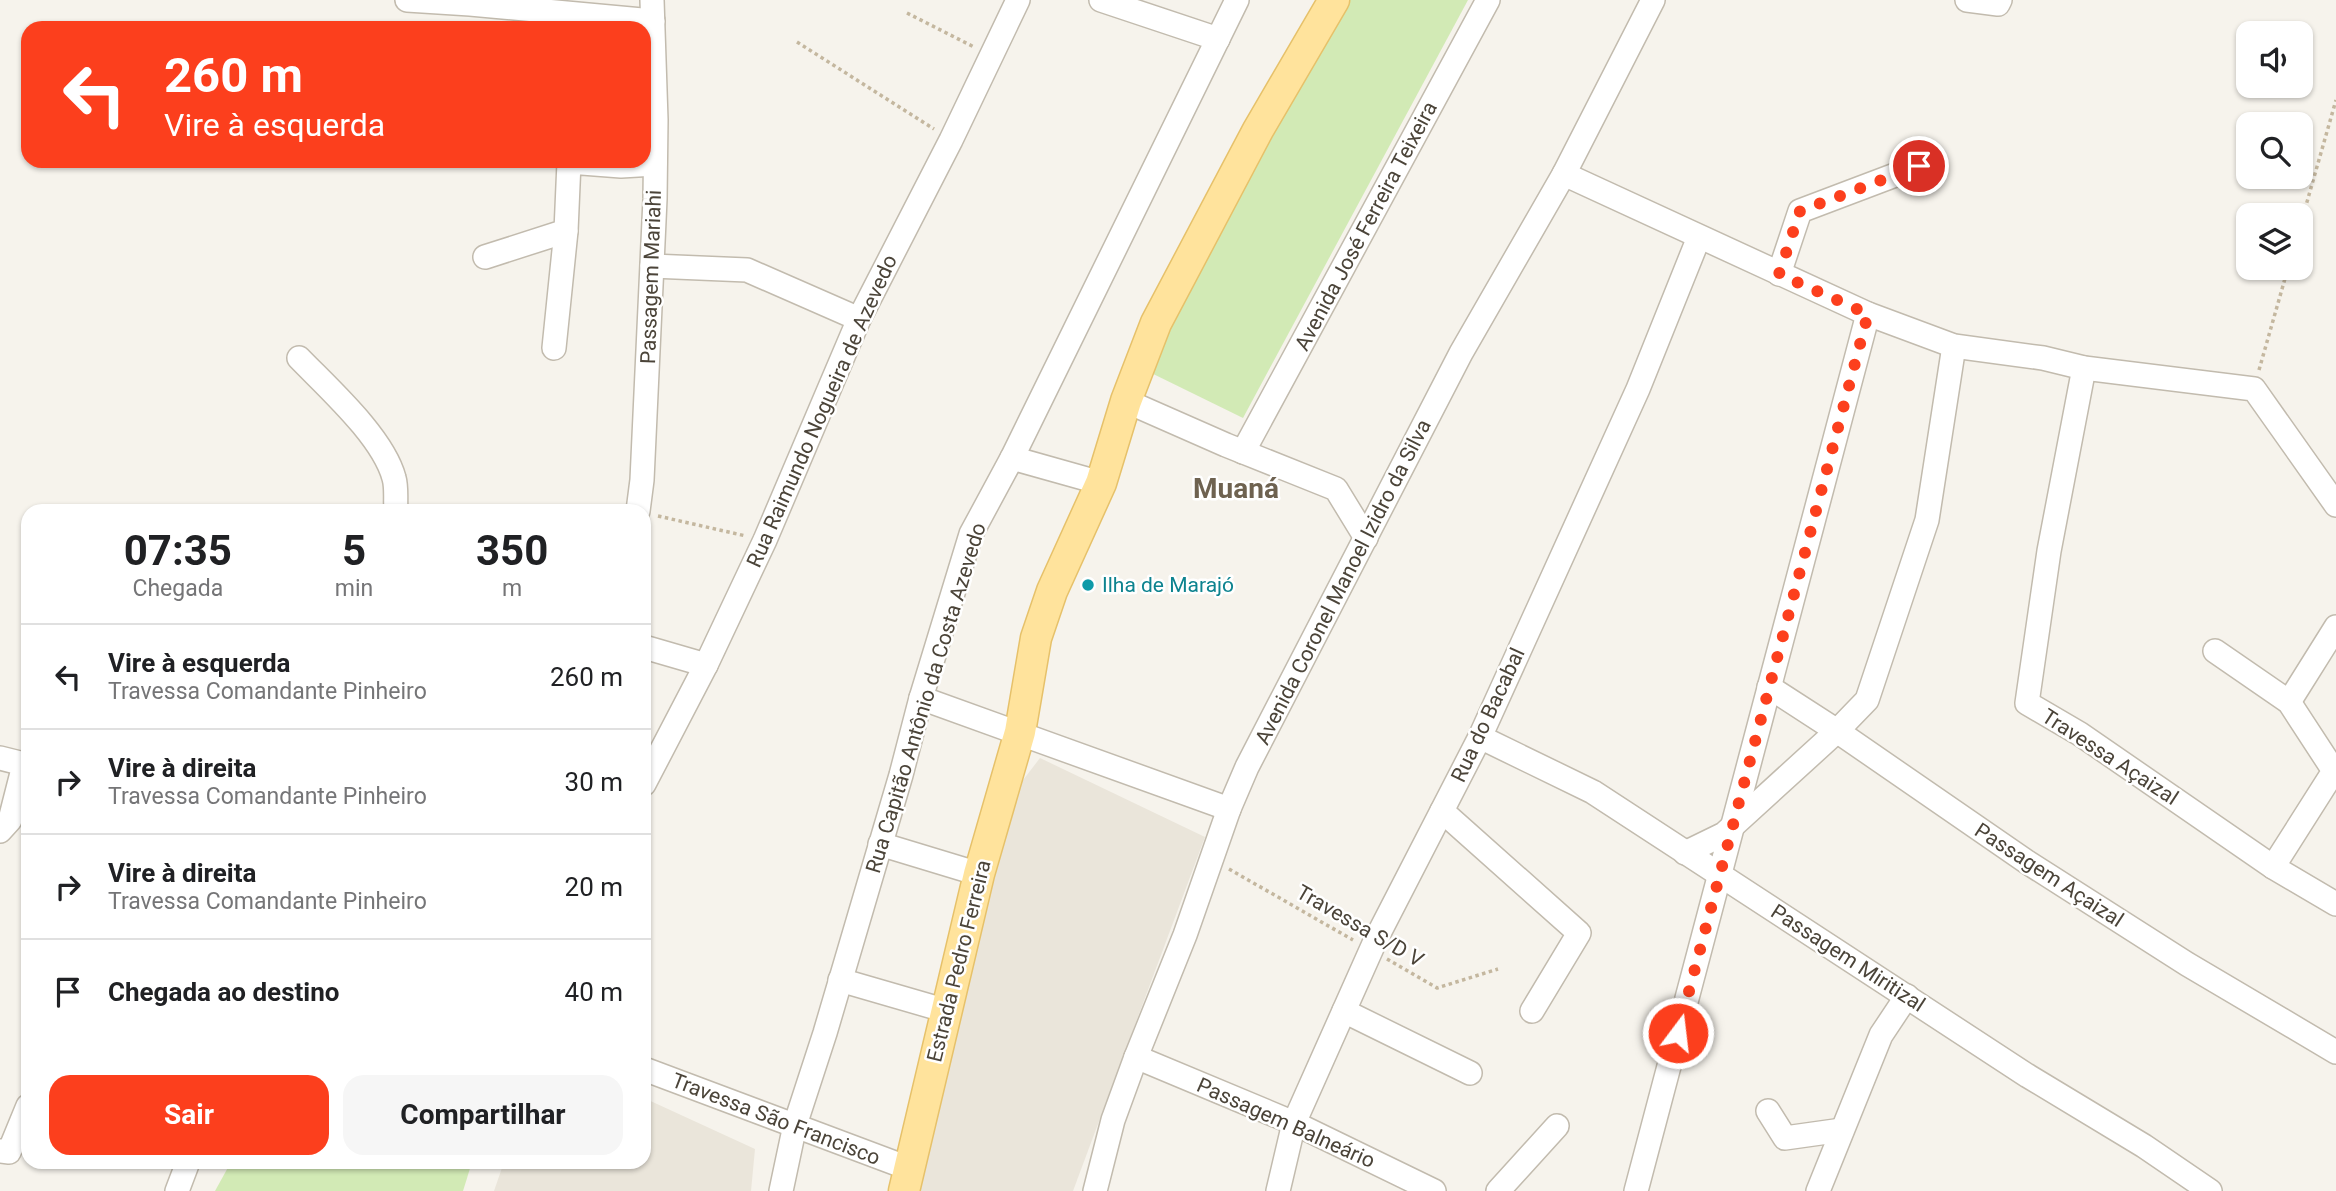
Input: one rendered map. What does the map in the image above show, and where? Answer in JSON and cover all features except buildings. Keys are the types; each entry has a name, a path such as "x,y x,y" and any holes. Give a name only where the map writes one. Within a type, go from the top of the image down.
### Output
{"main road":[{"name":"Estrada Pedro Ferreira","path":"906,1180 979,874 1020,732 1036,638 1052,591 1101,483 1126,401 1157,323 1258,130 1334,0"}],"street":[{"path":"407,0 652,11"},
{"name":"Rua Raimundo Nogueira de Azevedo","path":"651,771 706,665 765,540 859,319 951,140 1018,0"},
{"path":"1101,0 1217,39"},
{"name":"Rua Capitão Antônio da Costa Azevedo","path":"781,1191 795,1125 971,534 1012,458 1237,0"},
{"name":"Avenida José Ferreira Teixeira","path":"1243,452 1488,0"},
{"name":"Avenida Coronel Manoel Izidro da Silva","path":"1095,1191 1113,1120 1185,935 1229,808 1247,767 1461,353 1564,174 1653,0"},
{"path":"1967,0 1998,4 2000,0"},
{"name":"Passagem Mariahi","path":"646,504 642,480 655,164 652,11"},
{"path":"651,164 655,164"},
{"path":"1779,274 1800,211 1919,166"},
{"path":"554,348 566,231 569,168"},
{"path":"1564,174 1868,314 1954,345 2043,358 2084,368 2254,389 2336,505"},
{"path":"485,257 566,231"},
{"name":"Rua do Bacabal","path":"1278,1191 1294,1123 1371,950 1480,737 1637,389 1699,237"},
{"path":"652,266 747,270 859,319"},
{"path":"1636,1191 1868,314"},
{"path":"1685,853 1724,834 1837,731 1867,700 1927,520 1954,345"},
{"path":"299,358 356,418 382,453 395,479 396,504"},
{"name":"Travessa Açaizal","path":"2084,368 2049,551 2027,703 2080,734 2273,867 2336,904"},
{"path":"1126,401 1336,489 1366,538"},
{"path":"1012,458 1101,483"},
{"path":"2289,702 2336,627"},
{"path":"651,649 706,665"},
{"path":"2215,651 2289,702 2334,771 2273,867"},
{"name":"Passagem Açaizal","path":"1769,687 2027,862 2188,964 2336,1052"},
{"path":"921,698 1229,808"},
{"name":"Passagem Miritizal","path":"1480,737 1592,792 2028,1076 2144,1146 2210,1191"},
{"path":"0,758 21,764"},
{"path":"0,831 10,820 21,782"},
{"path":"1442,811 1579,933 1532,1011"},
{"path":"880,844 979,874"},
{"path":"840,980 947,1011"},
{"path":"1818,1191 1881,1035 1907,996"},
{"path":"1344,1010 1470,1073"},
{"name":"Passagem Balneário","path":"1136,1057 1294,1123 1434,1191"},
{"name":"Travessa São Francisco","path":"651,1072 795,1125 906,1180"},
{"path":"1768,1111 1785,1138 1842,1130"},
{"path":"0,1152 9,1152 21,1123"},
{"path":"1498,1191 1557,1126"},
{"path":"177,1191 185,1169"}],"path":[{"path":"907,13 992,55"},
{"path":"797,42 951,140"},
{"path":"2307,203 2336,100"},
{"path":"2254,389 2285,280"},
{"path":"651,514 765,540"},
{"name":"Travessa S/D V","path":"1212,859 1437,988 1498,969"}],"shaded area":[{"path":"1040,758 1205,837 1073,1191 903,1191 1010,797"},
{"path":"651,1101 755,1149 751,1191 494,1191 502,1169 651,1169"}],"green space":[{"path":"1334,0 1468,0 1243,418 1141,368"},
{"path":"227,1169 470,1169 463,1191 215,1191"}],"place":[{"name":"Ilha de Marajó","path":"1088,585"}],"district":[{"name":"Muaná","path":"1236,488"}],"route":[{"path":"1678,1033 1868,314 1779,274 1800,211 1919,166"}]}
